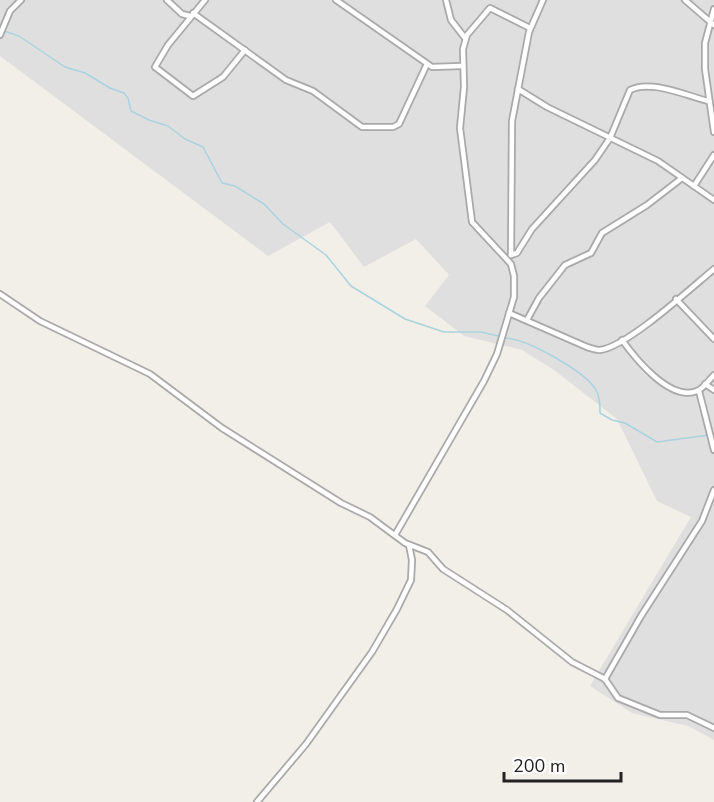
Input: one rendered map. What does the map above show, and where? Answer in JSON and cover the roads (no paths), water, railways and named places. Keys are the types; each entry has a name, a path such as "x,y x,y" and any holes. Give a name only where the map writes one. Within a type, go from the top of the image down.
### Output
{"street":[{"path":"0,35 10,11 21,0"},
{"path":"166,0 182,14 191,14 286,80 313,91 367,128 393,127 399,124 427,64"},
{"path":"204,0 191,14 155,65 156,69 176,82 188,94 195,95 223,77 245,50"},
{"path":"336,0 427,64 437,68 461,66"},
{"path":"446,0 451,20 465,38"},
{"path":"396,536 484,381 497,354 509,313 515,291 511,264 511,150 518,89 530,28 543,0"},
{"path":"685,0 712,24"},
{"path":"511,264 472,222 459,122 464,87 461,66 465,38 490,8 530,28"},
{"path":"714,9 705,50 708,101 714,132"},
{"path":"511,255 518,253 532,229 591,164 610,138 626,95 632,88 656,88 708,101"},
{"path":"518,89 658,161 714,200"},
{"path":"694,186 714,155"},
{"path":"526,321 562,267 578,257 591,253 602,233 647,205 682,177"},
{"path":"509,313 594,349 606,348 622,340 714,269"},
{"path":"0,294 40,321 150,374 222,428 342,503 370,517 409,545 428,552 443,568 507,610 572,662 605,679 614,693 623,700 660,715 687,715 714,728"},
{"path":"676,300 714,339"},
{"path":"622,340 639,362 662,383 683,392 699,391 714,375"},
{"path":"705,384 714,390"},
{"path":"699,391 714,450"},
{"path":"605,679 641,616 702,521 714,490"},
{"path":"257,802 306,744 372,652 398,609 411,580 412,560 409,545"}],"waterway":[{"path":"4,31 19,36 65,67 85,73 110,88 124,93 128,98 131,111 168,126 185,139 203,147 222,183 235,186 264,204 283,224 326,255 351,286 405,319 444,332 481,332 498,336"},
{"path":"505,338 515,339 555,357 581,374 596,390 600,413 612,420 625,423 657,442 709,435"}]}
